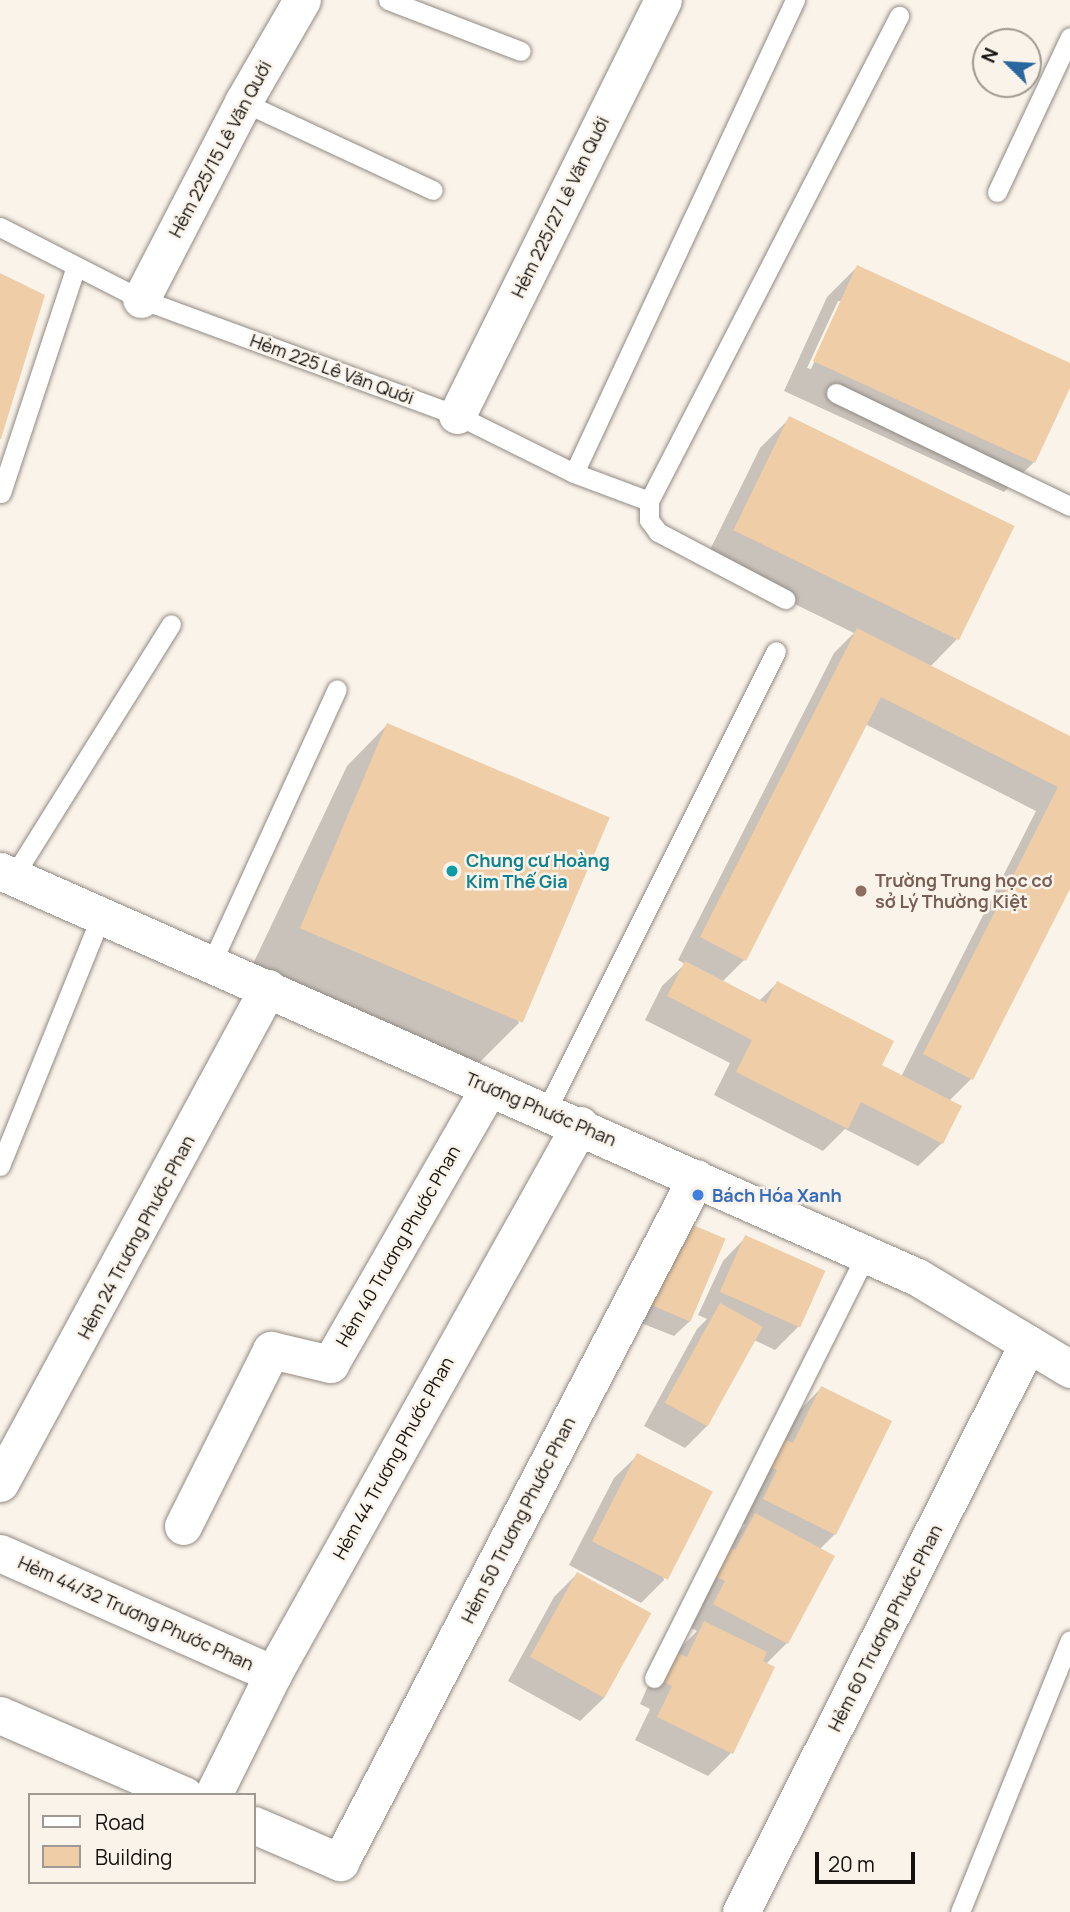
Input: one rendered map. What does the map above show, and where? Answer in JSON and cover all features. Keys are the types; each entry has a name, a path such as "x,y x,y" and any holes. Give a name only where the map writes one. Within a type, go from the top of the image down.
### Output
{"street":[{"name":"Hẻm 225/15 Lê Văn Quới","path":"141,299 243,102 303,0"},
{"name":"Hẻm 225/27 Lê Văn Quới","path":"457,415 663,0"},
{"name":"Trương Phước Phan","path":"7,874 489,1088 580,1125 918,1277 1070,1369"},
{"name":"Hẻm 24 Trương Phước Phan","path":"0,1483 268,988"},
{"name":"Hẻm 40 Trương Phước Phan","path":"183,1525 271,1350 330,1364 489,1088"},
{"name":"Hẻm 44 Trương Phước Phan","path":"214,1793 273,1674 580,1125"},
{"name":"Hẻm 50 Trương Phước Phan","path":"256,1826 340,1862 696,1178"},
{"name":"Hẻm 60 Trương Phước Phan","path":"741,1912 1028,1343"},
{"name":"Hẻm 44/32 Trương Phước Phan","path":"0,1553 273,1674"},
{"path":"0,1715 179,1793"}],"lane":[{"path":"387,0 521,51"},
{"path":"574,473 795,0"},
{"path":"649,510 899,16"},
{"path":"997,192 1070,37"},
{"path":"243,102 433,190"},
{"name":"Hẻm 225 Lê Văn Quới","path":"0,226 141,299 457,415 649,510 658,532 785,599"},
{"path":"1,493 76,266"},
{"path":"836,393 1070,506"},
{"path":"7,874 171,624"},
{"path":"546,1111 776,651"},
{"path":"211,964 337,689"},
{"path":"0,1166 101,916"},
{"path":"654,1678 866,1254"},
{"path":"960,1912 1070,1640"}],"building":[{"path":"857,265 1070,363 1070,388 1035,463 813,361"},
{"path":"0,273 45,295 1,439 0,439"},
{"path":"789,416 1015,526 959,640 733,530"},
{"path":"857,628 1070,736 1070,889 973,1080 923,1054 1058,787 881,697 746,961 700,937"},
{"name":"Chung cư Hoàng Kim Thế Gia","path":"387,723 610,818 523,1023 300,928"},
{"path":"685,961 766,1003 777,981 894,1041 882,1065 962,1106 943,1144 861,1102 848,1129 736,1072 752,1040 667,996"},
{"path":"686,1222 726,1239 690,1322 651,1305"},
{"path":"745,1235 825,1271 800,1327 720,1292"},
{"path":"720,1303 763,1327 708,1426 665,1403"},
{"path":"821,1386 892,1421 836,1535 763,1499 777,1470 769,1466 782,1438 793,1443"},
{"path":"637,1453 713,1492 668,1580 592,1541"},
{"path":"755,1513 835,1556 788,1644 713,1604 725,1581 713,1576 729,1547 735,1550"},
{"path":"577,1572 651,1613 604,1698 530,1657"},
{"path":"704,1621 767,1652 763,1661 775,1667 733,1754 657,1717 672,1686 662,1681 675,1652 687,1657"}],"place":[{"name":"Chung cư Hoàng Kim Thế Gia","path":"452,871"},
{"name":"Trường Trung học cơ sở Lý Thường Kiệt","path":"861,891"},
{"name":"Bách Hóa Xanh","path":"698,1195"}]}
